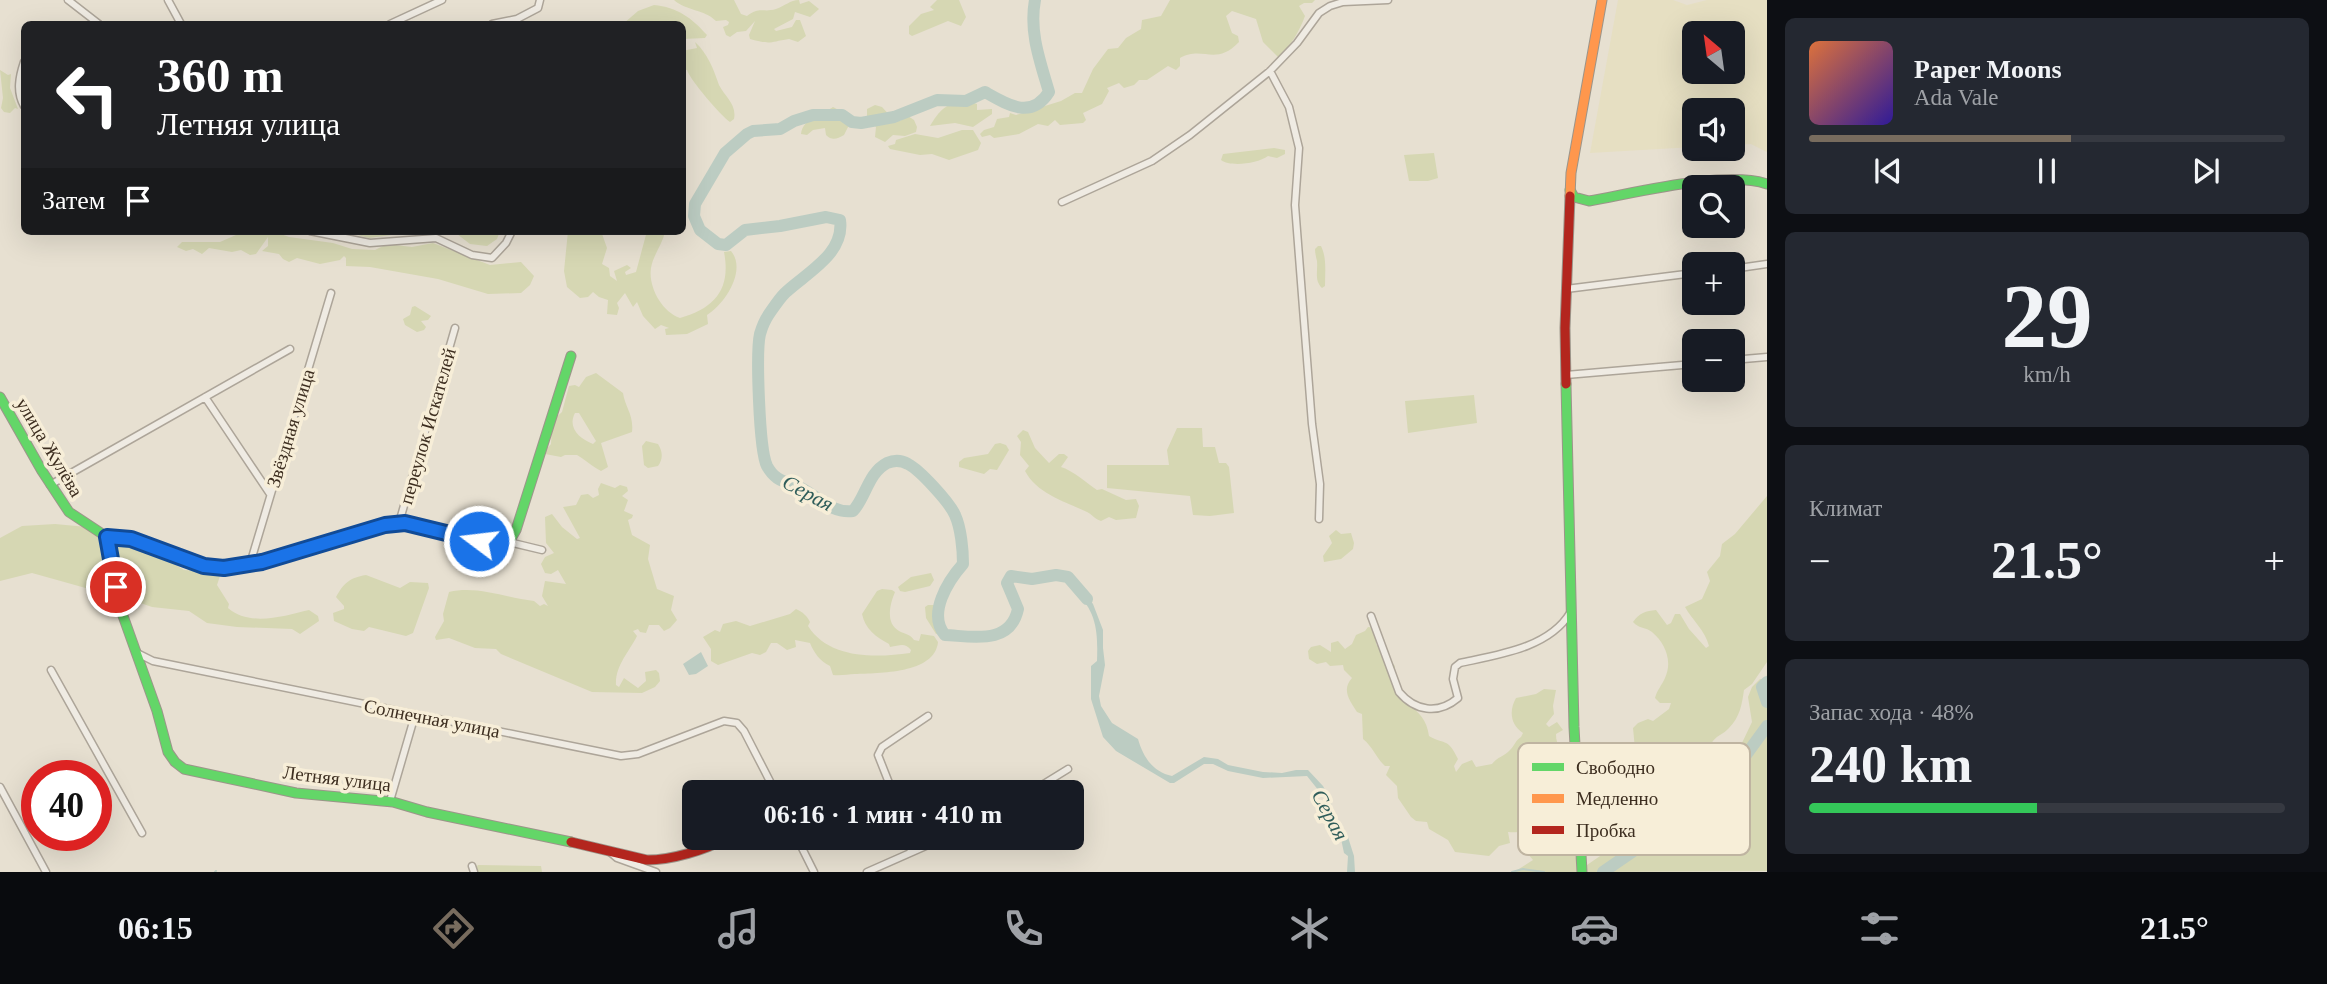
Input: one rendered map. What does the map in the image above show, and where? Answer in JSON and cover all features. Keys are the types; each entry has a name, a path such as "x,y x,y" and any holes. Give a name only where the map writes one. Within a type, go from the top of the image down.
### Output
{"street":[{"path":"68,0 95,21"},
{"path":"168,0 179,21"},
{"path":"396,21 442,0"},
{"path":"502,21 530,13 538,8 540,0"},
{"path":"1062,202 1152,161 1190,135 1270,71 1297,43 1319,13 1343,1 1388,0"},
{"path":"1575,743 1566,289 1571,173 1602,0"},
{"path":"1270,71 1289,107 1299,148 1295,205 1312,424 1320,484 1319,519"},
{"path":"21,76 21,98"},
{"path":"1570,190 1574,197 1589,201 1723,179 1767,184"},
{"path":"330,235 370,243 436,238 472,255 492,258 510,235"},
{"path":"1745,267 1767,264"},
{"path":"1566,289 1682,275"},
{"name":"Звёздная улица","path":"250,564 331,293"},
{"name":"переулок Искателей","path":"399,523 455,328"},
{"path":"50,485 290,349"},
{"path":"509,542 516,530 571,356"},
{"path":"1745,359 1767,357"},
{"path":"1566,375 1682,365"},
{"name":"улица Жулёва","path":"0,397 50,485 69,512 107,537"},
{"path":"205,397 270,494"},
{"path":"107,537 131,539 204,566 224,568 250,564 362,531 399,523 499,546 509,542 542,550"},
{"name":"Летняя улица","path":"107,537 122,613 157,710 168,752 184,769 296,793 390,801 428,813 606,849 647,860 660,860 694,850"},
{"path":"1371,616 1399,692 1416,707 1431,709 1447,705 1458,698 1453,679 1455,667 1460,663 1528,645 1545,637 1558,629 1572,609"},
{"name":"Солнечная улица","path":"137,653 153,661 621,756 638,754 724,721 737,723 744,731 769,780"},
{"path":"51,670 142,833"},
{"path":"390,801 415,715"},
{"path":"888,780 878,755 882,747 928,716"},
{"path":"1050,780 1068,769"},
{"path":"0,788 46,872"},
{"path":"606,849 617,858 656,872"},
{"path":"803,850 814,872"},
{"path":"867,872 911,851"}],"shaded area":[{"path":"1618,0 1673,0 1687,5 1707,0 1767,0 1767,152 1751,144 1745,144 1745,98 1682,98 1682,148 1590,153"}],"green space":[{"path":"674,0 734,0 741,14 747,16 758,10 776,9 796,0 799,0 800,4 809,1 819,9 810,17 795,12 793,19 774,29 776,31 792,27 796,20 800,20 806,36 798,42 789,39 767,42 750,39 755,21 746,31 737,32 730,37 726,35 723,27 728,25 726,20 716,21"},
{"path":"937,0 959,0 966,17 961,26 948,21 912,36 909,34 909,26 921,14 934,10 930,7"},
{"path":"1170,0 1315,0 1299,6 1305,16 1303,22 1291,43 1278,57 1263,42 1256,19 1232,11 1226,16 1232,33 1238,36 1239,42 1231,49 1216,55 1188,55 1180,58 1180,66 1176,70 1168,66 1134,85 1124,88 1119,83 1107,88 1109,91 1102,104 1083,113 1086,120 1083,123 1060,125 1055,120 1048,126 1038,124 1019,134 982,137 980,134 984,130 994,127 997,119 1009,117 1010,113 1016,115 1061,101 1075,93 1082,93 1093,69 1108,49 1118,48 1126,38 1141,29 1142,20 1161,16"},
{"path":"654,5 670,8 684,14 707,35 705,38 686,39 686,21 626,21 638,11"},
{"path":"695,42 707,56 719,85 732,105 734,119 730,122 706,98 686,70 686,50 697,48"},
{"path":"0,70 11,74 10,88 18,109 15,108 10,113 1,108 3,98"},
{"path":"971,102 977,104 977,110 992,109 992,114 973,127 955,123 930,126 947,106 963,106"},
{"path":"875,105 882,107 892,118 898,117 900,121 908,116 914,120 916,132 905,136 893,135 885,142 875,137 876,127 871,123 873,119 867,116 867,109"},
{"path":"833,107 849,125 844,135 830,138 826,135 825,128 813,130 807,135 801,134 805,124"},
{"path":"962,130 973,130 981,143 978,150 949,160 932,154 920,155 890,149 888,146 895,144 896,140 915,134 938,138"},
{"path":"1274,148 1285,150 1285,154 1244,164 1221,160 1223,154"},
{"path":"1434,153 1438,178 1409,181 1404,155"},
{"path":"236,235 284,235 352,249 375,250 387,244 412,247 433,243 490,265 521,262 534,276 530,285 521,293 488,294 438,279 370,267 346,266 344,256 340,260 320,264 297,258 289,262 279,254 262,251 268,246 268,237 256,254 250,255 241,250 232,252 209,248 202,254 193,249 186,251 177,247 182,242 220,242"},
{"path":"358,235 391,235 369,238"},
{"path":"458,235 498,235 487,246 470,244"},
{"path":"568,235 602,235 607,248 602,264 609,268 610,276 617,281 614,271 627,265 631,268 625,272 626,275 636,272 646,235 664,235 652,263 652,283 662,305 680,318 703,309 718,295 725,276 724,252 731,251 737,267 727,295 707,315 708,324 687,334 666,335 665,329 669,328 661,325 655,329 643,316 637,302 633,307 625,293 617,303 617,315 607,314 608,300 593,292 588,297 580,298 567,287 564,271"},
{"path":"1321,246 1325,261 1325,286 1322,288 1317,279 1315,249"},
{"path":"415,306 431,316 428,320 421,321 426,327 417,332 405,325 403,319 410,315 412,307"},
{"path":"596,373 623,393 632,421 632,432 601,443 608,467 601,471 577,455 561,457 545,454 551,444 552,421 562,412 569,386 579,387 586,377","holes":["575,413 579,413 596,441 593,444 579,436 574,428 573,418"]},
{"path":"1474,395 1477,423 1408,433 1405,401"},
{"path":"1177,428 1202,428 1203,447 1215,447 1219,463 1226,463 1229,467 1234,513 1193,515 1190,496 1107,488 1107,465 1169,465 1167,450"},
{"path":"1023,430 1028,432 1035,448 1049,463 1059,454 1064,454 1068,457 1061,467 1097,490 1102,489 1126,500 1136,499 1139,506 1136,518 1116,520 1109,517 1101,521 1037,486 1025,471 1029,466 1020,455 1021,442 1017,436"},
{"path":"646,441 660,447 662,455 658,466 648,468 644,465 642,446"},
{"path":"995,444 1006,445 1009,450 997,470 990,469 984,474 959,467 959,462 964,458 988,454"},
{"path":"601,483 615,488 620,485 627,487 628,491 622,496 628,500 624,511 633,515 628,520 632,535 650,545 648,559 657,589 674,596 671,610 677,620 664,631 659,625 649,625 646,633 638,629 633,631 637,636 620,665 616,678 616,685 619,687 624,678 638,688 646,681 645,672 656,670 660,681 655,687 642,693 592,692 501,654 496,649 475,648 449,638 436,640 444,621 443,614 449,592 481,591 548,606 542,596 545,581 566,584 558,570 551,574 545,573 541,564 545,557 554,553 546,543 545,517 552,514 562,527 577,539 580,538 563,507 576,505 581,495 588,494 593,498 599,495"},
{"path":"1767,496 1767,662 1752,684 1744,690 1740,710 1733,724 1712,743 1634,743 1633,728 1648,719 1653,721 1669,709 1671,703 1660,703 1655,698 1667,672 1668,659 1664,647 1652,632 1633,622 1643,613 1656,610 1667,625 1675,614 1680,614 1706,648 1709,646 1705,635 1685,607 1702,599 1710,581 1707,572 1720,556 1722,544 1735,534"},
{"path":"55,524 87,527 100,537 110,572 111,581 106,589 100,592 32,573 0,581 0,538 22,526"},
{"path":"1336,530 1341,534 1351,533 1353,549 1341,559 1324,562 1323,556 1332,543 1329,536"},
{"path":"111,542 125,542 184,570 221,573 217,585 229,604 228,608 237,614 257,619 309,610 318,616 319,621 300,634 292,629 237,627 207,623 189,611 152,607 129,599 124,592"},
{"path":"931,573 934,580 930,586 905,592 898,587 911,577"},
{"path":"366,575 400,588 410,582 428,583 429,588 413,633 406,636 369,627 364,631 334,621 333,613 344,609 336,597 342,588 351,580"},
{"path":"882,589 895,592 890,618 895,628 914,640 919,641 921,634 934,636 938,642 935,653 916,666 891,672 833,675 830,666 823,662 810,643 795,640 796,647 787,650 777,643 771,643 766,652 760,655 752,653 718,665 711,661 711,649 703,637 715,630 720,632 723,624 736,621 750,626 790,614 796,609 808,618 808,626 817,637 840,650 882,656 910,653 911,650 904,645 890,647 872,632 863,619 862,614 877,591"},
{"path":"936,605 936,611 942,618 944,624 940,633 936,634 926,618 925,607"},
{"path":"1368,627 1374,628 1377,635 1376,644 1395,666 1398,690 1422,717 1429,736 1446,743 1454,752 1458,759 1454,766 1456,772 1462,764 1472,760 1476,767 1492,764 1508,752 1521,737 1523,733 1515,726 1512,717 1516,698 1536,694 1544,689 1556,690 1554,714 1546,724 1549,727 1557,722 1563,730 1556,734 1557,743 1518,743 1518,832 1508,832 1510,843 1499,846 1489,856 1455,852 1448,840 1429,829 1427,822 1416,821 1411,817 1398,798 1397,786 1386,775 1390,766 1385,766 1379,760 1363,739 1362,714 1357,712 1349,700 1347,691 1352,678 1343,665 1330,666 1326,662 1317,664 1309,659 1308,651 1311,647 1320,645 1331,652 1331,643 1338,641 1345,649 1352,644 1356,635"},
{"path":"1767,675 1767,871 1587,872 1587,865 1602,855 1750,855 1750,743 1742,743 1752,722 1748,697 1752,687 1760,679 1765,679"},
{"path":"1529,855 1575,855 1578,872 1514,872 1533,860"},
{"path":"478,865 541,866 542,872 472,872"}],"water":[{"path":"1080,587 1093,604 1103,630 1105,665 1099,696 1101,706 1112,723 1138,739 1150,763 1159,771 1172,776 1204,757 1263,772 1308,770 1323,786 1331,801 1332,814 1347,834 1354,856 1355,872 1347,872 1348,856 1344,853 1340,834 1326,814 1323,796 1307,776 1263,778 1204,764 1170,783 1116,751 1103,737 1091,699 1091,666 1097,661 1097,641 1092,615 1075,591"},
{"path":"701,652 708,666 689,675 683,664"}],"waterway":[{"name":"Серая","path":"1035,0 1034,35 1049,92 1035,106 1027,108 1011,105 985,92 966,101 937,100 894,117 861,123 852,122 842,115 813,115 780,129 753,131 725,153 695,204 694,216 700,230 718,244 726,245 745,230 826,217 840,220 840,232 830,253 783,295 768,316 760,334 760,422 764,456 774,476 800,487 829,506 853,511 875,473 887,463 903,462 920,473 952,510 961,539 963,564 946,588 939,608 940,627 945,635 988,636 1007,629 1014,621 1018,609 1007,583 1011,576 1032,579 1056,575 1068,577 1087,599"},
{"path":"1767,682 1762,687 1767,702"},
{"path":"1750,749 1767,726"},
{"path":"1603,872 1628,855"},
{"path":"1512,872 1523,869 1544,872"}],"traffic: fast":[{"path":"1570,190 1574,197 1589,201 1704,181 1749,180 1767,184"},
{"path":"0,397 69,512 107,537 131,539 204,566 224,568 262,561 338,537 399,523 499,546 509,542 516,530 571,356"},
{"path":"1566,384 1575,743"},
{"path":"107,537 122,613 157,711 168,752 184,769 296,793 393,802 427,812 571,842"},
{"path":"1581,855 1582,872"}],"traffic: slow":[{"path":"1570,196 1571,173 1602,0"}],"traffic: jam":[{"path":"1566,384 1565,328 1570,196"},
{"path":"571,842 647,860 698,850"}],"route":[{"path":"116,587 107,537 131,539 204,566 224,568 262,562 385,525 405,523 479,541"}]}
